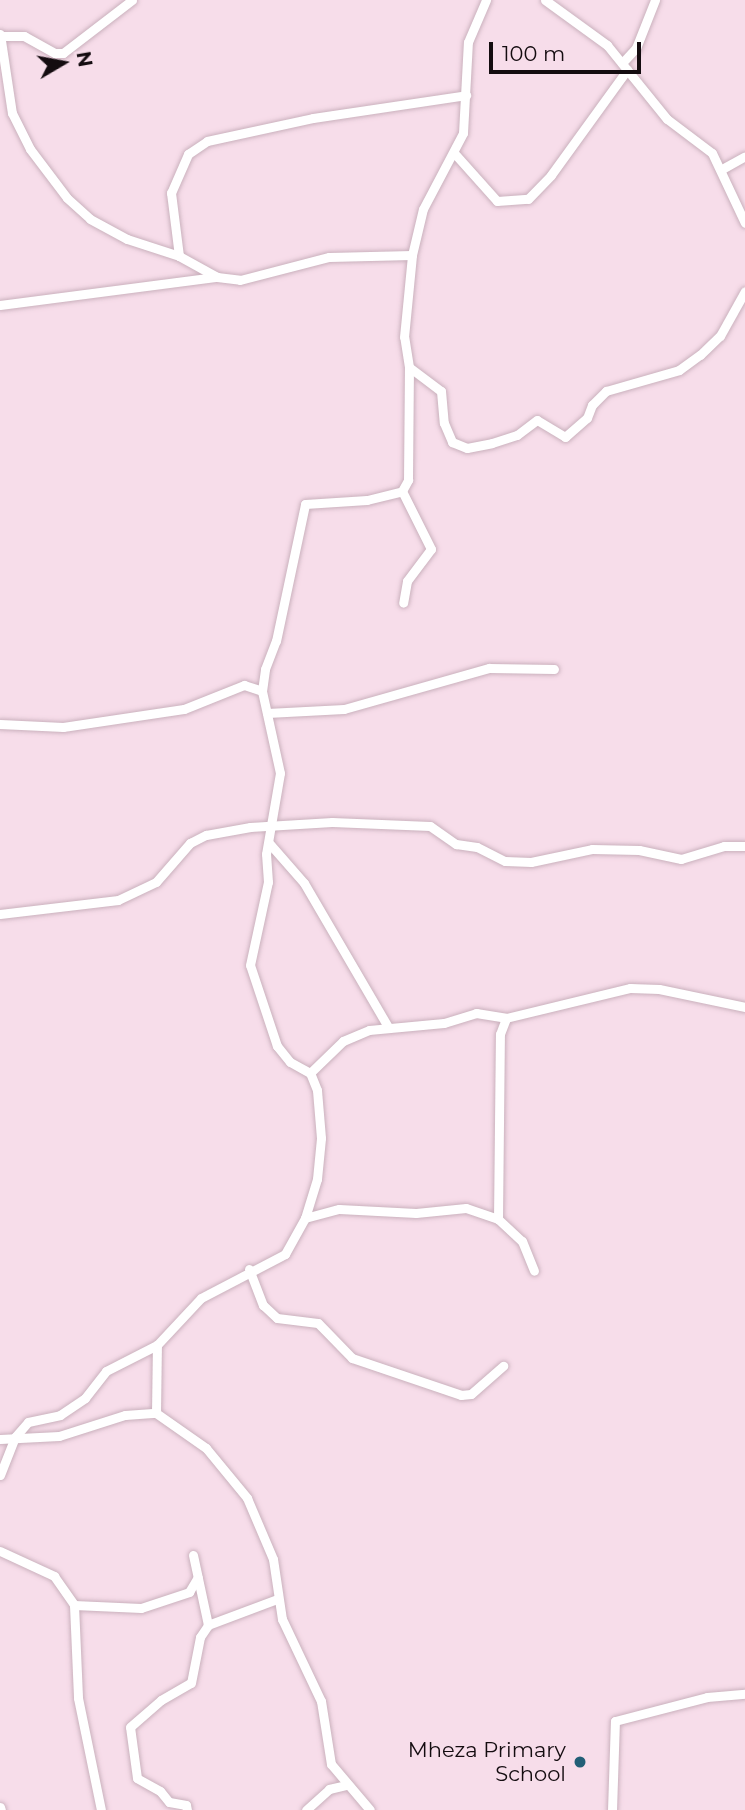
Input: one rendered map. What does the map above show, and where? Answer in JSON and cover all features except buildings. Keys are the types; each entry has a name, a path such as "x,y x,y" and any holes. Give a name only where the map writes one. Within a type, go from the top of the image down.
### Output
{"street":[{"path":"132,0 63,53 55,54 24,36 0,35 12,113 30,149 67,198 90,219 127,240 179,256 217,277"},
{"path":"0,1475 15,1437 28,1422 60,1415 85,1398 106,1371 157,1345 194,1305 249,1269 285,1254 305,1218 317,1179 321,1138 320,1108 310,1073 290,1062 277,1046 251,978 268,882 269,843 280,773 262,691 305,504 368,500 402,491 408,480 409,367 404,337 412,255 423,209 455,154 463,133 468,43 486,0"},
{"path":"545,0 593,32 625,66 660,112 703,144 722,169 745,223"},
{"path":"455,154 497,201 528,199 551,176 625,66 636,48 655,0"},
{"path":"179,256 171,193 188,154 207,141 303,120 466,95"},
{"path":"722,169 745,156"},
{"path":"0,305 217,277 240,280 329,257 412,255"},
{"path":"409,367 441,391 443,424 452,442 467,448 492,443 517,435 537,420 565,437 587,418 592,405 606,391 679,370 700,355 720,336 745,290"},
{"path":"402,491 431,549 407,581 403,603"},
{"path":"267,713 344,709 489,668 554,669"},
{"path":"0,724 64,727 184,709 244,685 262,691"},
{"path":"0,914 118,900 156,882 190,843 206,835 272,826 332,822 430,826 456,844 489,851 505,861 531,862 592,849 639,850 681,859 724,846 745,846"},
{"path":"269,843 304,883 388,1027"},
{"path":"310,1073 344,1041 388,1027 444,1023 476,1013 506,1018 630,988 659,989 745,1007"},
{"path":"498,1219 500,1034 506,1018"},
{"path":"305,1218 339,1209 407,1213 467,1208 498,1219 522,1241 534,1271"},
{"path":"249,1269 262,1305 276,1318 318,1322 352,1358 461,1395 471,1394 503,1366"},
{"path":"156,1413 157,1345"},
{"path":"0,1439 59,1436 125,1415 156,1413 206,1448 247,1498 273,1559 277,1599 321,1701 331,1764 346,1785 370,1810"},
{"path":"0,1550 54,1576 74,1605 78,1698 101,1810"},
{"path":"193,1555 208,1625"},
{"path":"74,1605 141,1608 189,1592 198,1577"},
{"path":"187,1810 186,1805 169,1802 160,1791 137,1778 130,1727 161,1700 191,1683 200,1637 208,1625 277,1599"},
{"path":"612,1810 615,1721 707,1697 745,1694"},
{"path":"306,1810 329,1790 346,1785"}],"place":[{"name":"Mheza Primary School","path":"580,1762"}]}
